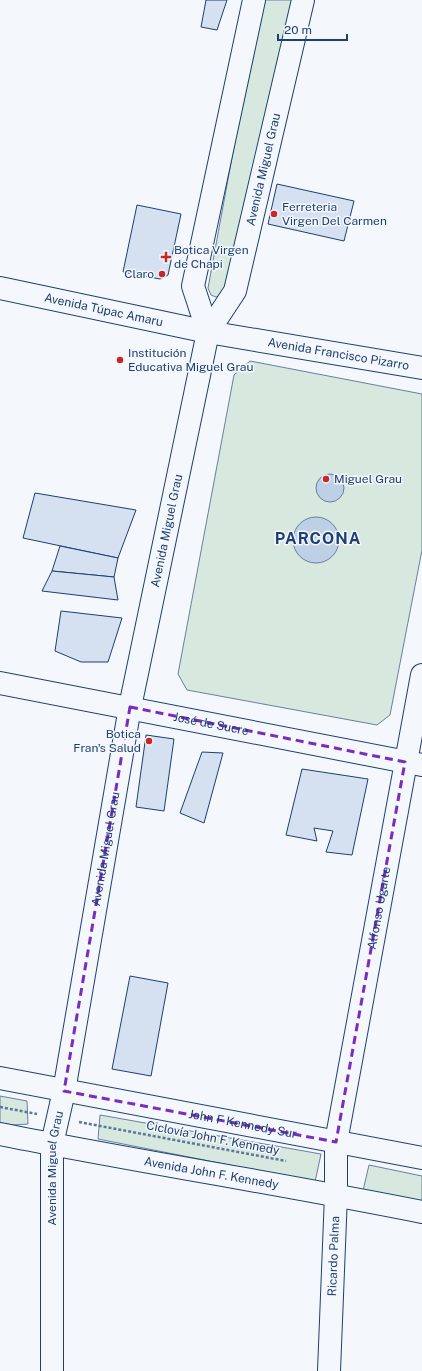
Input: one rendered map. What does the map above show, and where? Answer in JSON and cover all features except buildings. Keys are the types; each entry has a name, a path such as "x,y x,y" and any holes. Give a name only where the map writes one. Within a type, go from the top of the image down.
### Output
{"street":[{"name":"Avenida Miguel Grau","path":"208,332 193,286 254,0"},
{"name":"Avenida Miguel Grau","path":"52,1371 52,1144 64,1091 130,707 208,332 235,291 303,0"},
{"name":"Avenida Túpac Amaru","path":"0,288 208,332"},
{"name":"Avenida Francisco Pizarro","path":"208,332 422,368"},
{"name":"Alfonso Ugarte","path":"336,1142 414,763 422,675"},
{"name":"José de Sucre","path":"0,683 414,763"},
{"path":"0,1078 64,1091"},
{"name":"John F Kennedy Sur","path":"64,1091 422,1158"},
{"name":"Avenida John F. Kennedy","path":"0,1134 422,1212"},
{"name":"Ricardo Palma","path":"329,1371 336,1195 336,1142"}],"path":[{"name":"Ciclovía John F. Kennedy","path":"0,1107 290,1162"}],"highlighted area":[{"path":"130,707 405,762 336,1142 64,1091"}],"shaded area":[{"path":"261,0 295,0 226,293 216,297 211,295 208,288"},
{"path":"250,361 422,394 422,550 390,715 377,725 187,690 178,674 234,375"},
{"path":"0,1096 27,1101 28,1124 13,1125 0,1123"},
{"path":"100,1115 321,1154 315,1182 98,1139"},
{"path":"369,1165 422,1176 422,1205 362,1195"}],"water":[{"path":"330,474 340,478 344,488 340,498 330,502 320,498 316,488 320,478"},
{"path":"316,517 329,521 335,527 339,540 335,553 329,559 316,563 303,559 297,553 293,540 297,527 303,521"}],"place":[{"name":"Ferreteria Virgen Del Carmen","path":"274,214"},
{"name":"Botica Virgen de Chapi","path":"166,257"},
{"name":"Claro","path":"162,274"},
{"name":"Institución Educativa Miguel Grau","path":"120,360"},
{"name":"Miguel Grau","path":"326,479"},
{"name":"Botica Fran's Salud","path":"149,741"}],"district":[{"name":"PARCONA","path":"318,538"}]}
